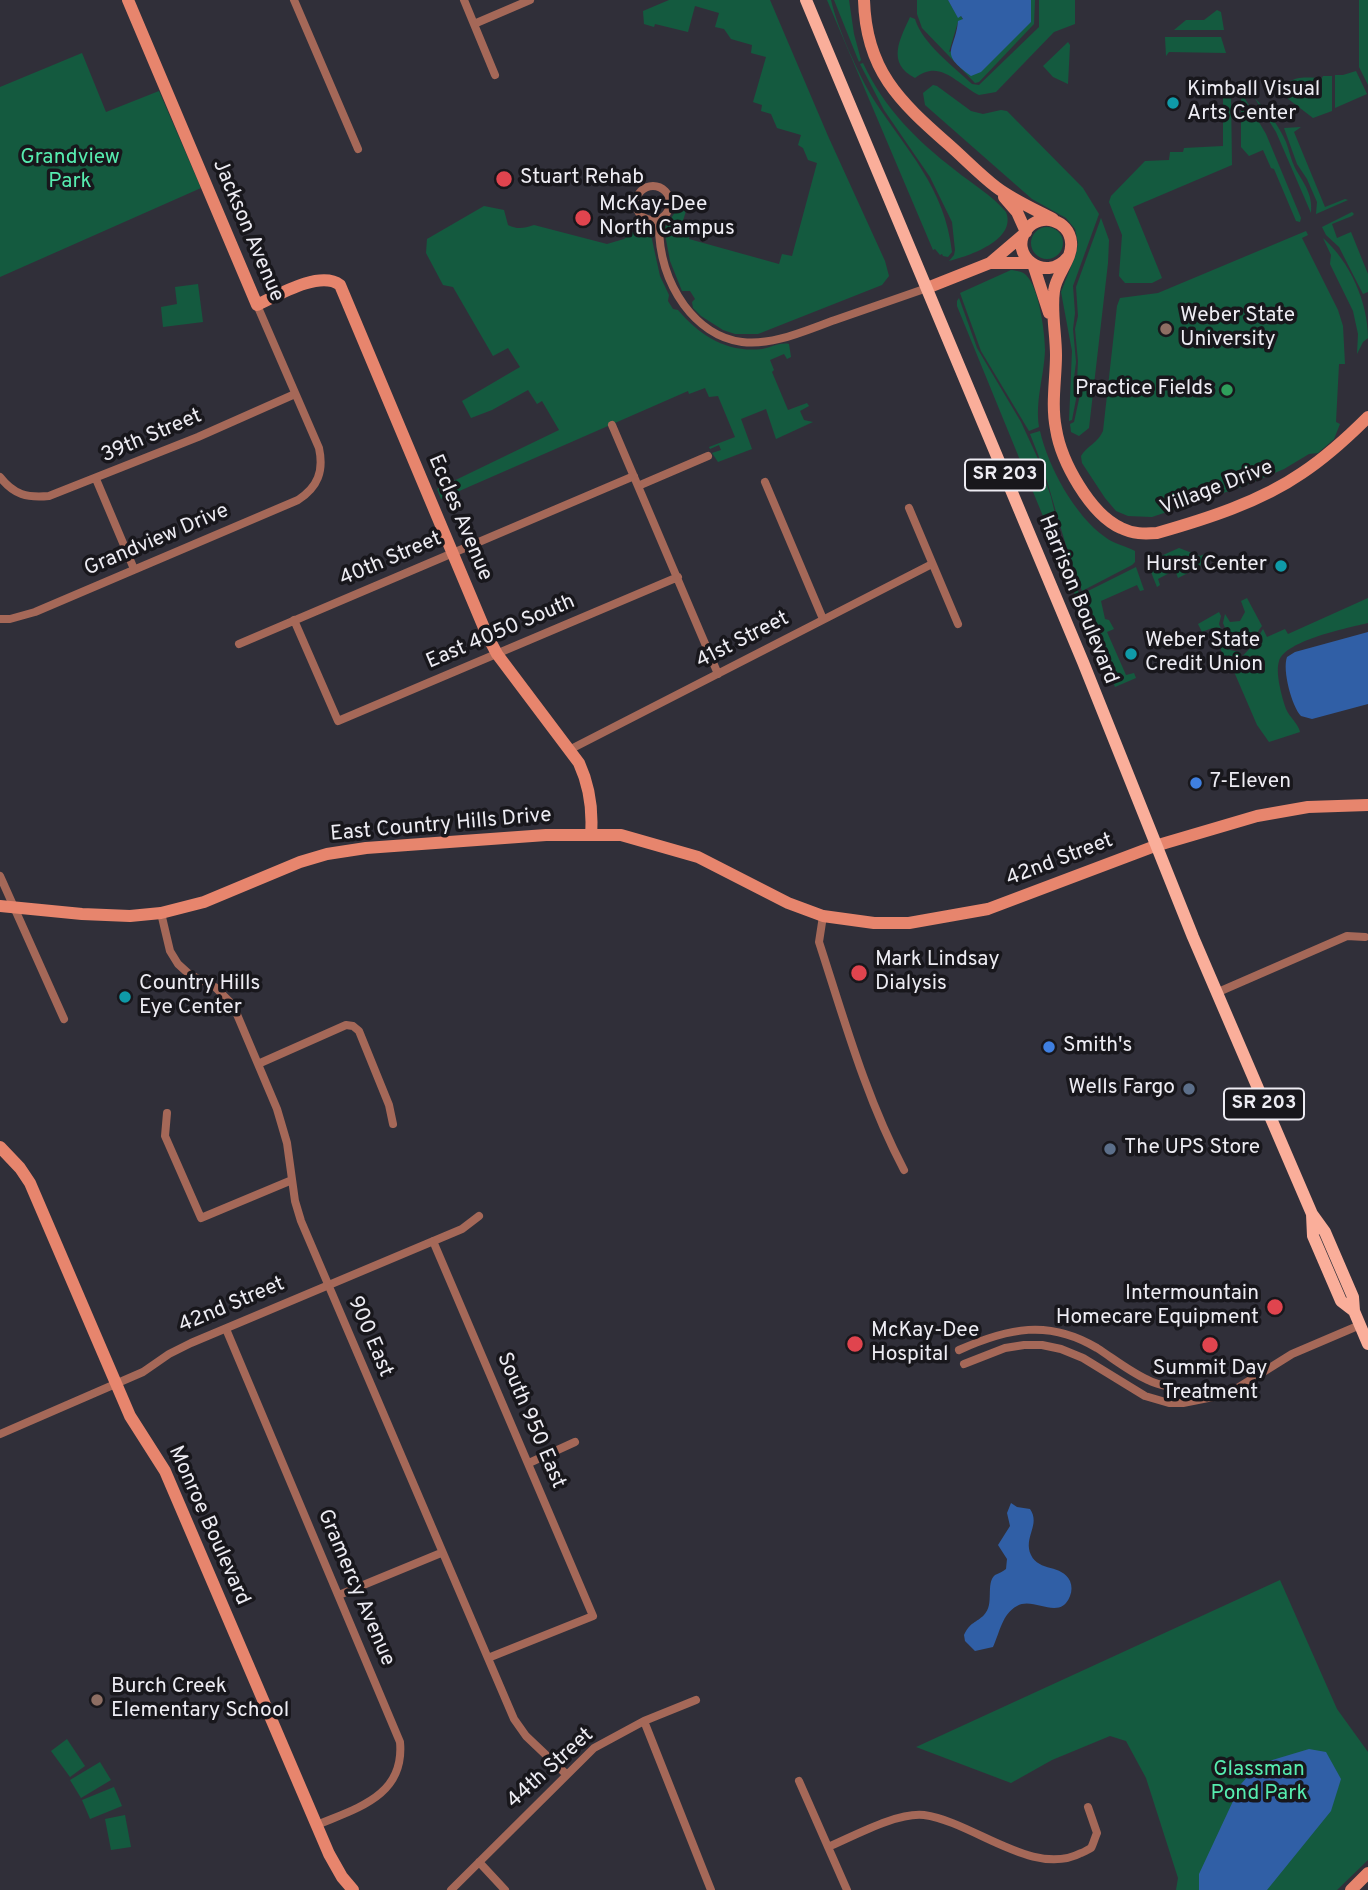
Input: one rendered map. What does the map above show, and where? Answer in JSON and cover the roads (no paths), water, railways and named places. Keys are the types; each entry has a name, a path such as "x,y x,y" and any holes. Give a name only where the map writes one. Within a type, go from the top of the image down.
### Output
{"main road":[{"name":"Harrison Boulevard","path":"806,0 1078,650 1216,993 1312,1214 1313,1236 1341,1301 1354,1311 1368,1344"}],"street":[{"name":"Jackson Avenue","path":"128,0 319,448 319,480"},
{"path":"295,0 358,149"},
{"path":"464,0 495,75"},
{"path":"474,24 530,0"},
{"path":"864,0 872,47 886,81 911,112 1000,192 1017,212 1025,233 1023,251 1043,291 1055,333"},
{"path":"659,219 647,219 642,216 637,206 641,191 650,186 661,187 670,200 669,209 659,219 659,239 666,273 674,292 702,325 722,337 741,342 762,342 793,335 927,288 990,263 1032,224 1041,220 1056,221"},
{"path":"1000,192 1056,221 1065,227 1070,236 1071,247 1054,291 1055,333"},
{"path":"1000,192 1013,220 1013,243"},
{"path":"990,263 1031,263 1045,268 1062,264 1068,257"},
{"name":"Eccles Avenue","path":"257,304 310,282 324,279 333,280 340,285 482,624 497,654 579,764 588,786 592,816 591,835"},
{"name":"Village Drive","path":"1055,333 1054,416 1057,436 1068,465 1083,491 1106,518 1123,530 1142,534 1168,530 1225,510 1283,485 1331,452 1368,417"},
{"name":"39th Street","path":"0,477 18,494 49,496 96,479 295,394"},
{"path":"612,425 718,674"},
{"path":"638,486 708,456"},
{"name":"40th Street","path":"239,644 634,475"},
{"path":"96,479 134,569"},
{"name":"Grandview Drive","path":"0,619 35,612 298,500 319,480"},
{"path":"765,482 823,619"},
{"path":"909,508 957,624"},
{"name":"41st Street","path":"569,750 932,564"},
{"name":"East 4050 South","path":"294,620 338,721 678,577"},
{"name":"42nd Street","path":"823,916 874,923 909,923 988,909 1155,846 1257,816 1307,807 1368,804"},
{"name":"East Country Hills Drive","path":"0,906 118,915 161,913 204,902 300,862 327,854 392,846 546,835 621,835 698,857 788,903 823,916"},
{"path":"0,877 64,1019"},
{"name":"900 East","path":"161,913 170,951 178,964 189,974 215,987 233,1006 278,1109 287,1143 300,1221 441,1553 514,1719 526,1736 566,1774"},
{"path":"823,916 819,942 875,1108 904,1170"},
{"path":"1216,993 1347,936 1365,937"},
{"path":"258,1064 346,1025 354,1026 359,1031 384,1093 393,1124"},
{"path":"167,1113 166,1136 201,1218 292,1180"},
{"name":"Monroe Boulevard","path":"0,1147 30,1183 130,1416 166,1471 335,1866 353,1890"},
{"name":"42nd Street","path":"0,1434 143,1372 169,1354 462,1229 479,1216"},
{"name":"South 950 East","path":"433,1241 593,1616 488,1658"},
{"path":"964,1364 1005,1348 1042,1345 1083,1358 1129,1387 1157,1400 1176,1403 1228,1394 1292,1354 1360,1325"},
{"name":"Gramercy Avenue","path":"226,1329 396,1728 401,1753 393,1779 386,1789 361,1806 317,1825"},
{"path":"959,1350 1010,1331 1055,1331 1091,1345 1147,1380 1188,1393 1197,1400"},
{"path":"529,1463 575,1442"},
{"path":"339,1595 441,1553"},
{"name":"44th Street","path":"451,1890 594,1748 644,1721 696,1700"},
{"path":"644,1721 711,1890"},
{"path":"799,1781 847,1890"},
{"path":"828,1847 890,1821 922,1815 945,1820 1035,1858 1056,1861 1090,1849 1097,1833 1088,1807"},
{"path":"479,1862 505,1890"},
{"path":"1352,1890 1368,1873"}],"water":[{"path":"948,0 1031,0 1031,22 981,72 971,76 952,56 958,21 963,19 961,16 958,18"},
{"path":"1368,632 1368,704 1312,719 1301,716 1294,705 1289,688 1287,657 1295,652"},
{"path":"1011,1503 1030,1509 1033,1515 1029,1542 1031,1555 1039,1564 1062,1572 1072,1588 1066,1603 1060,1607 1024,1604 1012,1609 993,1647 975,1651 965,1641 964,1635 987,1610 992,1579 1006,1569 1007,1559 998,1545 1010,1526 1007,1513"},
{"path":"1309,1749 1326,1752 1341,1779 1331,1811 1267,1890 1199,1890 1199,1874 1241,1784 1259,1764"}],"place":[{"name":"Kimball Visual Arts Center","path":"1173,103"},
{"name":"Stuart Rehab","path":"504,179"},
{"name":"McKay-Dee North Campus","path":"583,218"},
{"name":"Weber State University","path":"1166,329"},
{"name":"Practice Fields","path":"1227,390"},
{"name":"Hurst Center","path":"1281,566"},
{"name":"Weber State Credit Union","path":"1131,654"},
{"name":"7-Eleven","path":"1196,783"},
{"name":"Mark Lindsay Dialysis","path":"859,973"},
{"name":"Country Hills Eye Center","path":"125,997"},
{"name":"Smith's","path":"1049,1047"},
{"name":"Wells Fargo","path":"1189,1089"},
{"name":"The UPS Store","path":"1110,1149"},
{"name":"Intermountain Homecare Equipment","path":"1275,1307"},
{"name":"McKay-Dee Hospital","path":"855,1344"},
{"name":"Summit Day Treatment","path":"1210,1345"},
{"name":"Burch Creek Elementary School","path":"97,1700"}],"park label":[{"name":"Grandview Park","path":"70,171"},
{"name":"Glassman Pond Park","path":"1259,1783"}]}
